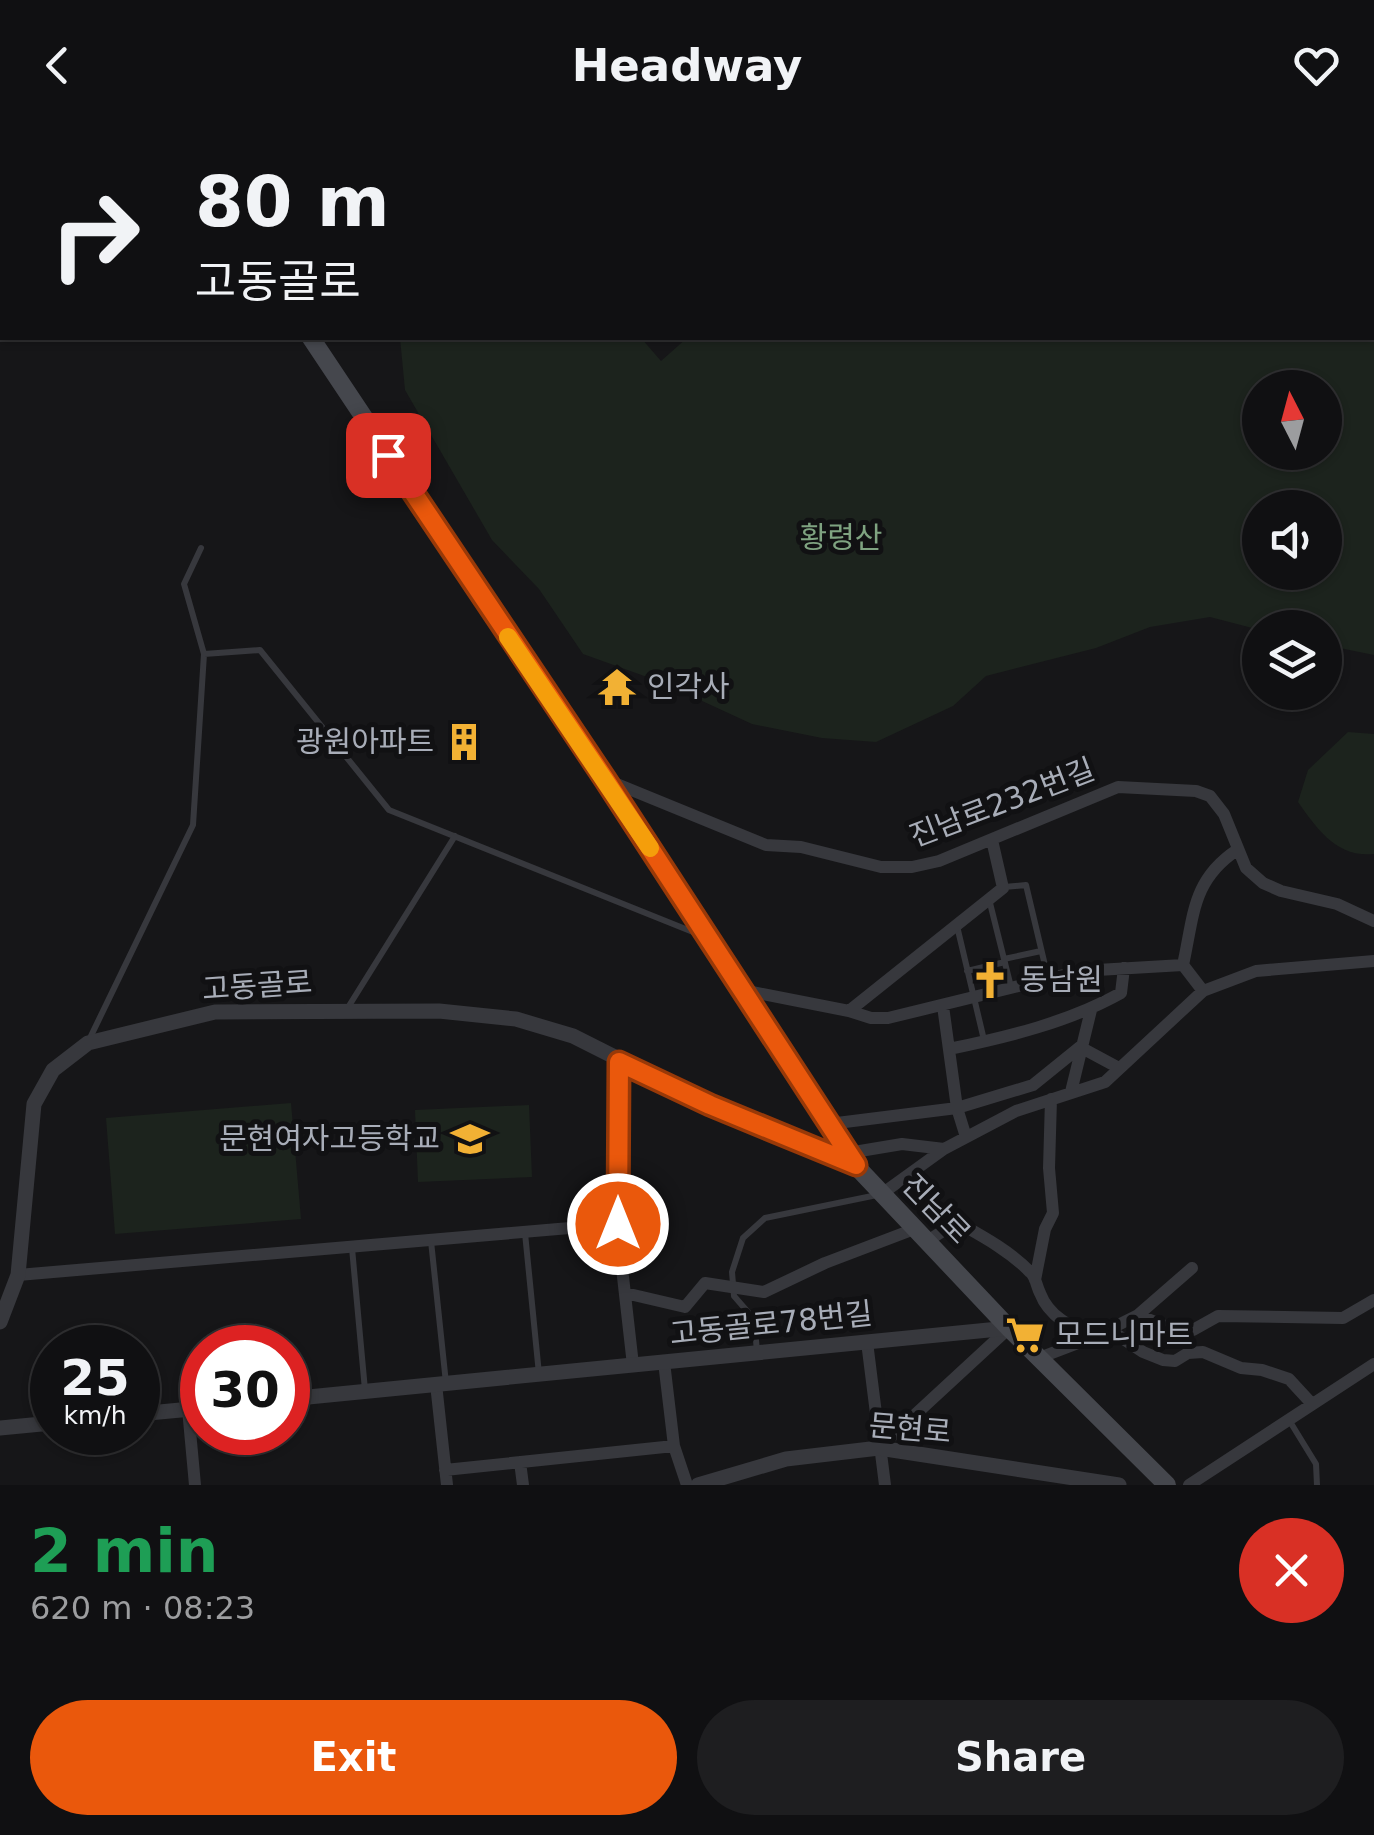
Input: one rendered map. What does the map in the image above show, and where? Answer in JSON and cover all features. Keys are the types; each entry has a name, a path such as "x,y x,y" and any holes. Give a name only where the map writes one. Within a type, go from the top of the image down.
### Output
{"main road":[{"name":"진남로","path":"312,340 852,1159 1008,1328 1167,1485"}],"street":[{"name":"진남로232번길","path":"605,779 766,845 801,847 880,867 939,861 1098,792 1134,785 1196,791 1210,796 1231,826 1246,868 1263,883 1280,892 1336,904 1374,921"},
{"path":"849,1011 1003,888 992,840"},
{"path":"1183,965 1199,893 1213,866 1237,850"},
{"path":"883,1194 944,1149 1016,1111 1105,1082 1203,991 1256,971 1374,961"},
{"path":"742,990 871,1018 888,1018 1080,971 1183,965"},
{"path":"1183,965 1203,991"},
{"path":"949,1048 985,1042 1092,1010 1121,993 1124,968"},
{"path":"943,1006 957,1108 966,1137"},
{"name":"고동골로","path":"0,1322 18,1276 34,1104 53,1070 88,1043 215,1012 439,1010 516,1019 573,1036 710,1105 852,1159"},
{"path":"1071,1092 1092,1010"},
{"path":"1080,1047 1119,1068"},
{"path":"829,1124 957,1108 1033,1086 1080,1047"},
{"path":"619,1062 618,1224 633,1365"},
{"path":"1035,1280 1045,1229 1053,1213 1051,1099"},
{"path":"852,1159 902,1144 944,1149"},
{"path":"625,1293 685,1307 705,1283 764,1292 825,1263 957,1222 1034,1274 1041,1297 1052,1314 1094,1337"},
{"path":"18,1276 618,1224"},
{"path":"1039,1358 1138,1316 1192,1268"},
{"path":"1138,1316 1176,1330 1192,1330 1218,1316 1342,1318 1374,1300"},
{"path":"879,1448 1008,1328"},
{"name":"고동골로78번길","path":"310,1397 1008,1328"},
{"path":"1110,1330 1164,1360 1175,1361 1188,1352 1203,1352 1241,1368 1289,1379 1312,1404"},
{"path":"867,1342 885,1485"},
{"path":"664,1362 674,1446 687,1485"},
{"path":"1189,1485 1374,1364"},
{"path":"441,1383 445,1481 520,1462 674,1446"},
{"path":"0,1428 30,1425"},
{"name":"문현로","path":"698,1485 786,1460 879,1448 1119,1485"},
{"path":"195,1455 195,1485"},
{"path":"520,1462 522,1485"}],"lane":[{"path":"88,1043 193,825 204,654 184,584 202,548"},
{"path":"204,654 260,650 389,810 708,938"},
{"path":"347,1009 455,836"},
{"path":"1003,888 1026,884 1048,979"},
{"path":"989,898 1011,988"},
{"path":"956,925 985,1042"},
{"path":"968,971 1041,951"},
{"path":"758,1353 754,1318 734,1296 732,1272 743,1238 765,1218 883,1194"},
{"path":"525,1232 539,1374"},
{"path":"431,1240 441,1383"},
{"path":"352,1246 365,1391"},
{"path":"1288,1419 1316,1464 1316,1485"}],"green space":[{"name":"황령산","path":"400,340 643,340 661,361 685,340 1374,340 1374,655 1342,648 1342,610 1242,610 1242,625 1210,617 1150,627 1096,648 986,676 953,706 876,742 822,738 752,724 661,682 583,654 539,589 492,540 405,390"},
{"path":"1348,732 1374,734 1374,854 1349,851 1329,840 1298,802 1308,770"},
{"path":"291,1103 301,1219 115,1234 106,1118"},
{"path":"529,1105 532,1177 418,1182 415,1110"}],"slow traffic":[{"path":"508,637 650,848"}],"place":[{"name":"인각사","path":"617,687"},
{"name":"광원아파트","path":"464,742"},
{"name":"동남원","path":"990,980"},
{"name":"문현여자고등학교","path":"470,1139"},
{"name":"모드니마트","path":"1025,1335"}],"route":[{"path":"388,455 856,1165 710,1105 619,1062 618,1224"}]}
